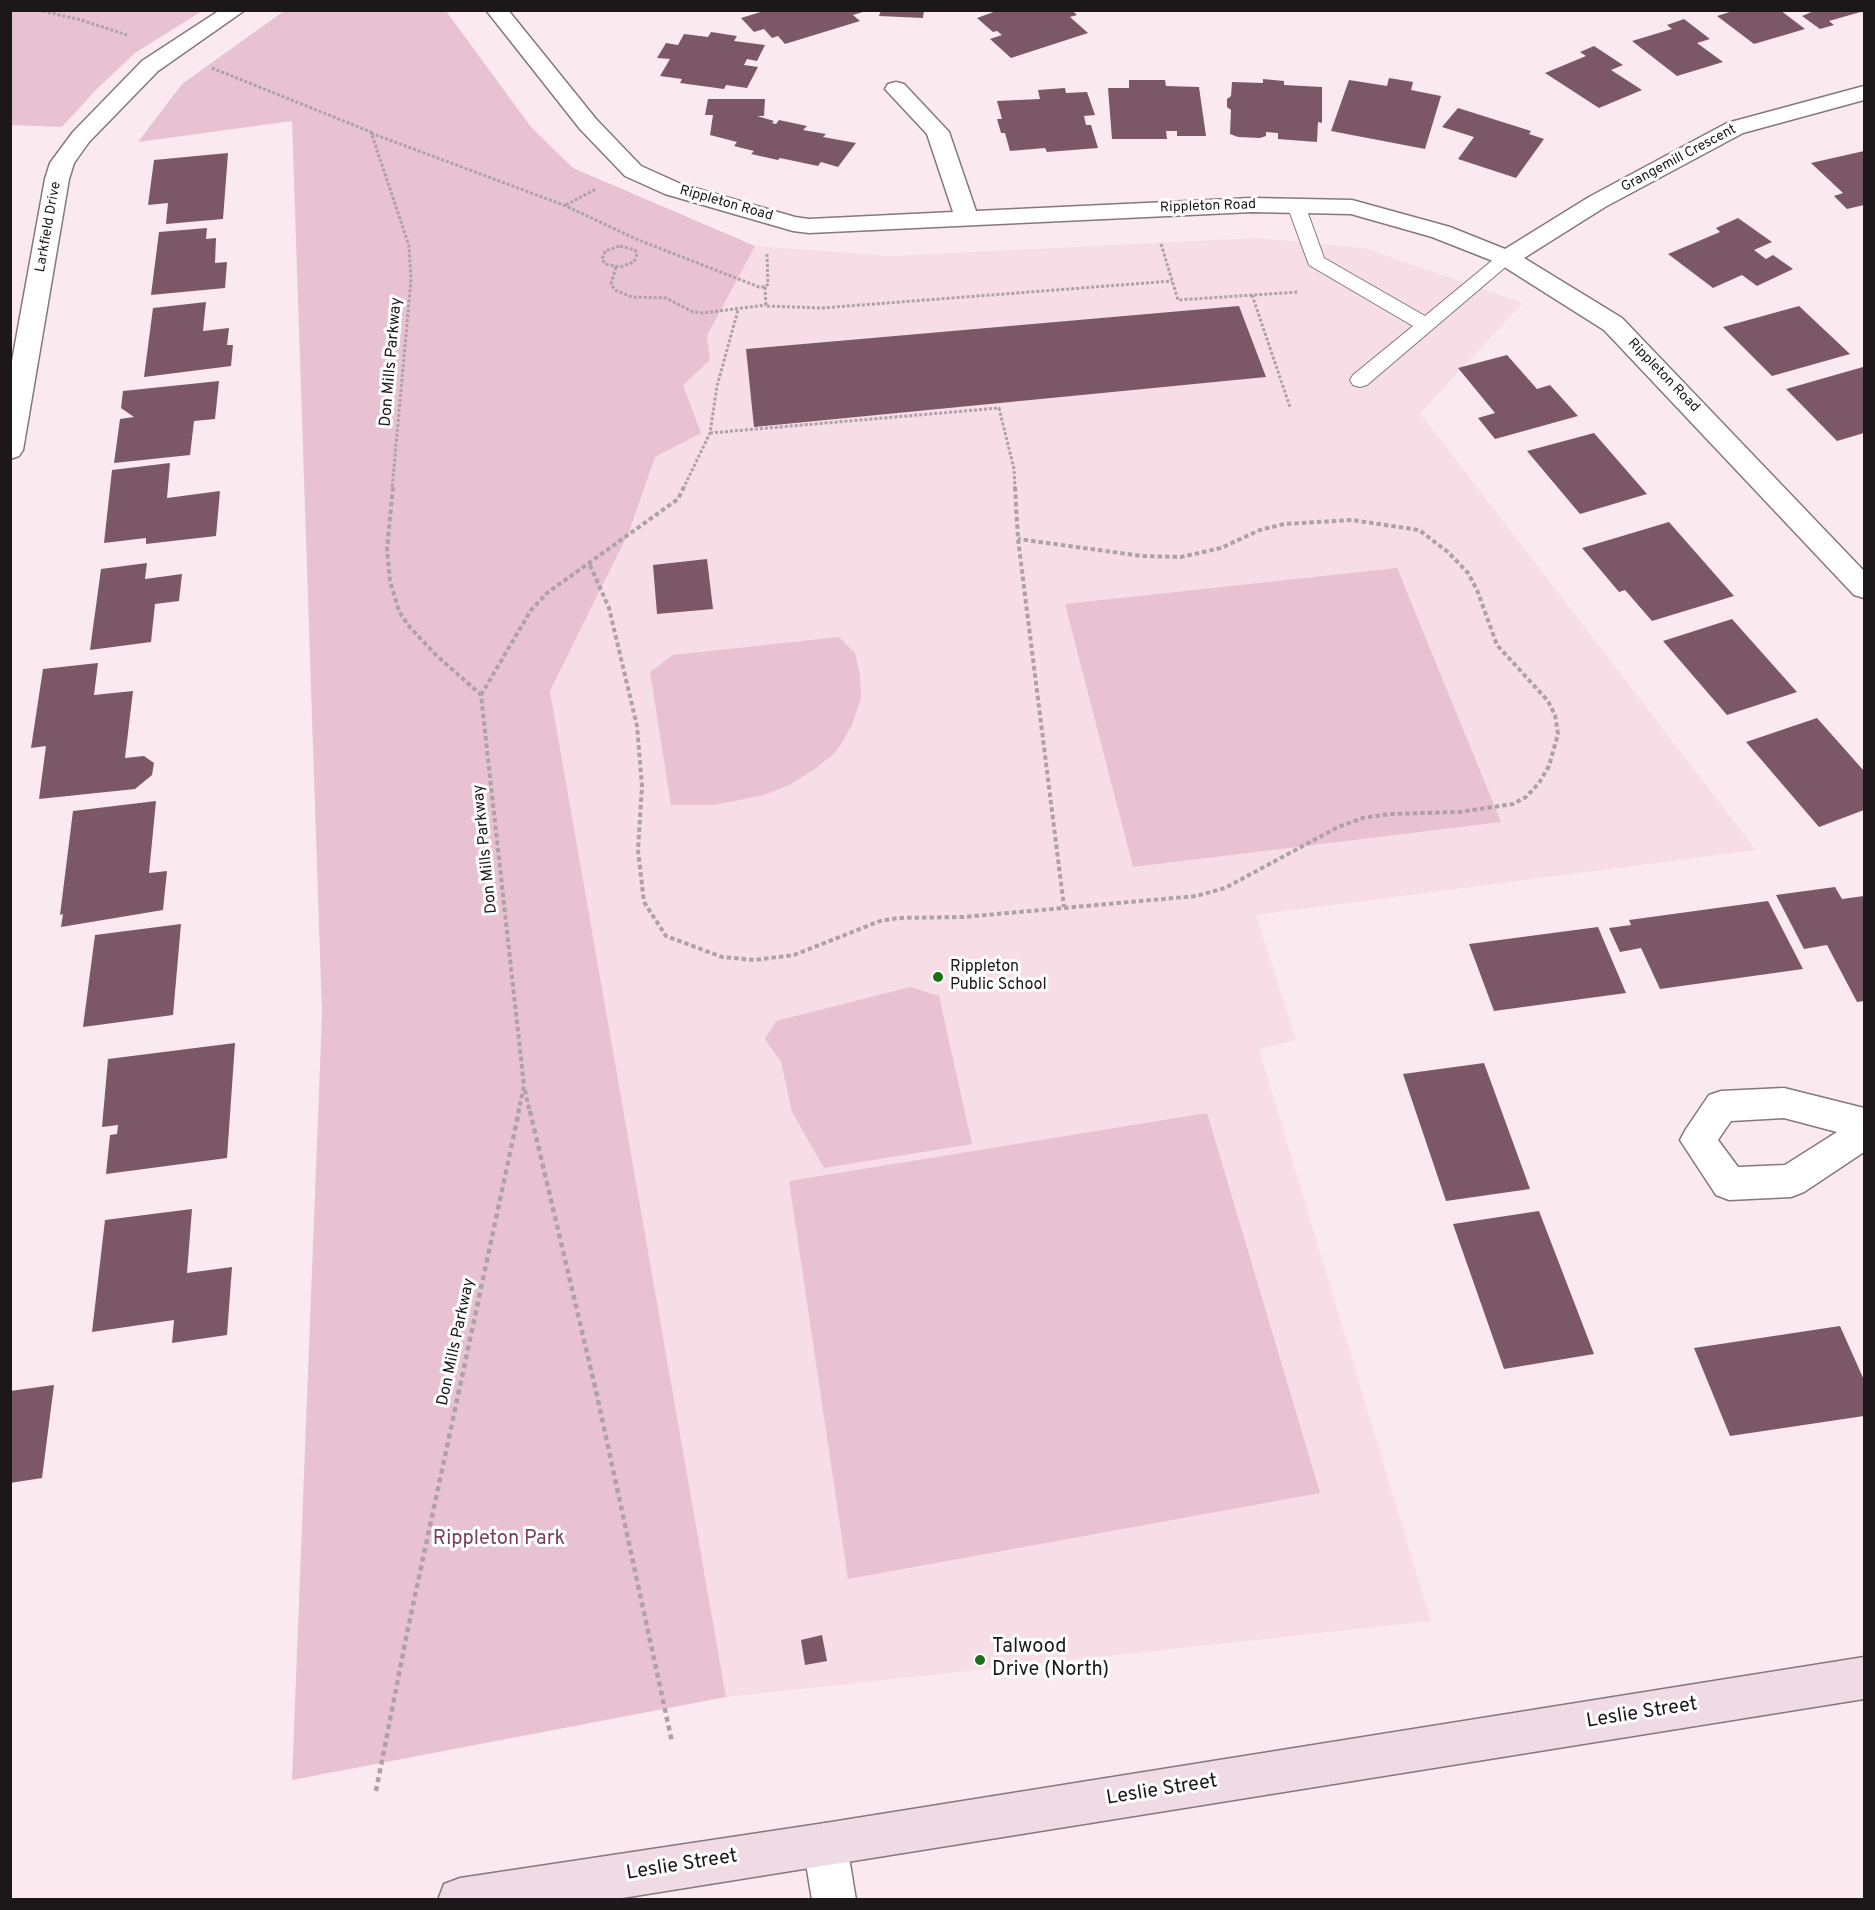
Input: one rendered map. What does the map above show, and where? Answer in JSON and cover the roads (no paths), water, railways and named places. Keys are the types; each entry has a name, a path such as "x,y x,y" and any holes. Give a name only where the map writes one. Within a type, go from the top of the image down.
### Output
{"main road":[{"name":"Leslie Street","path":"460,1899 825,1845 1864,1678"}],"street":[{"name":"Larkfield Drive","path":"10,450 57,180 62,163 81,137 150,66 235,10"},
{"name":"Rippleton Road","path":"496,10 588,124 633,171 673,189 766,216 805,225 1252,205 1352,207 1441,232 1507,258 1613,324 1864,588"},
{"path":"896,89 938,132 967,219"},
{"name":"Grangemill Crescent","path":"1507,258 1598,202 1735,128 1864,93"},
{"path":"1864,1123 1784,1103 1720,1106 1698,1140 1729,1184 1791,1181 1864,1133"},
{"path":"825,1845 834,1899"}],"lane":[{"path":"1296,206 1316,261 1427,325"},
{"path":"1360,380 1507,258"}],"place":[{"name":"Rippleton Public School","path":"938,977"},
{"name":"Talwood Drive (North)","path":"980,1660"}],"park label":[{"name":"Rippleton Park","path":"499,1540"}]}
